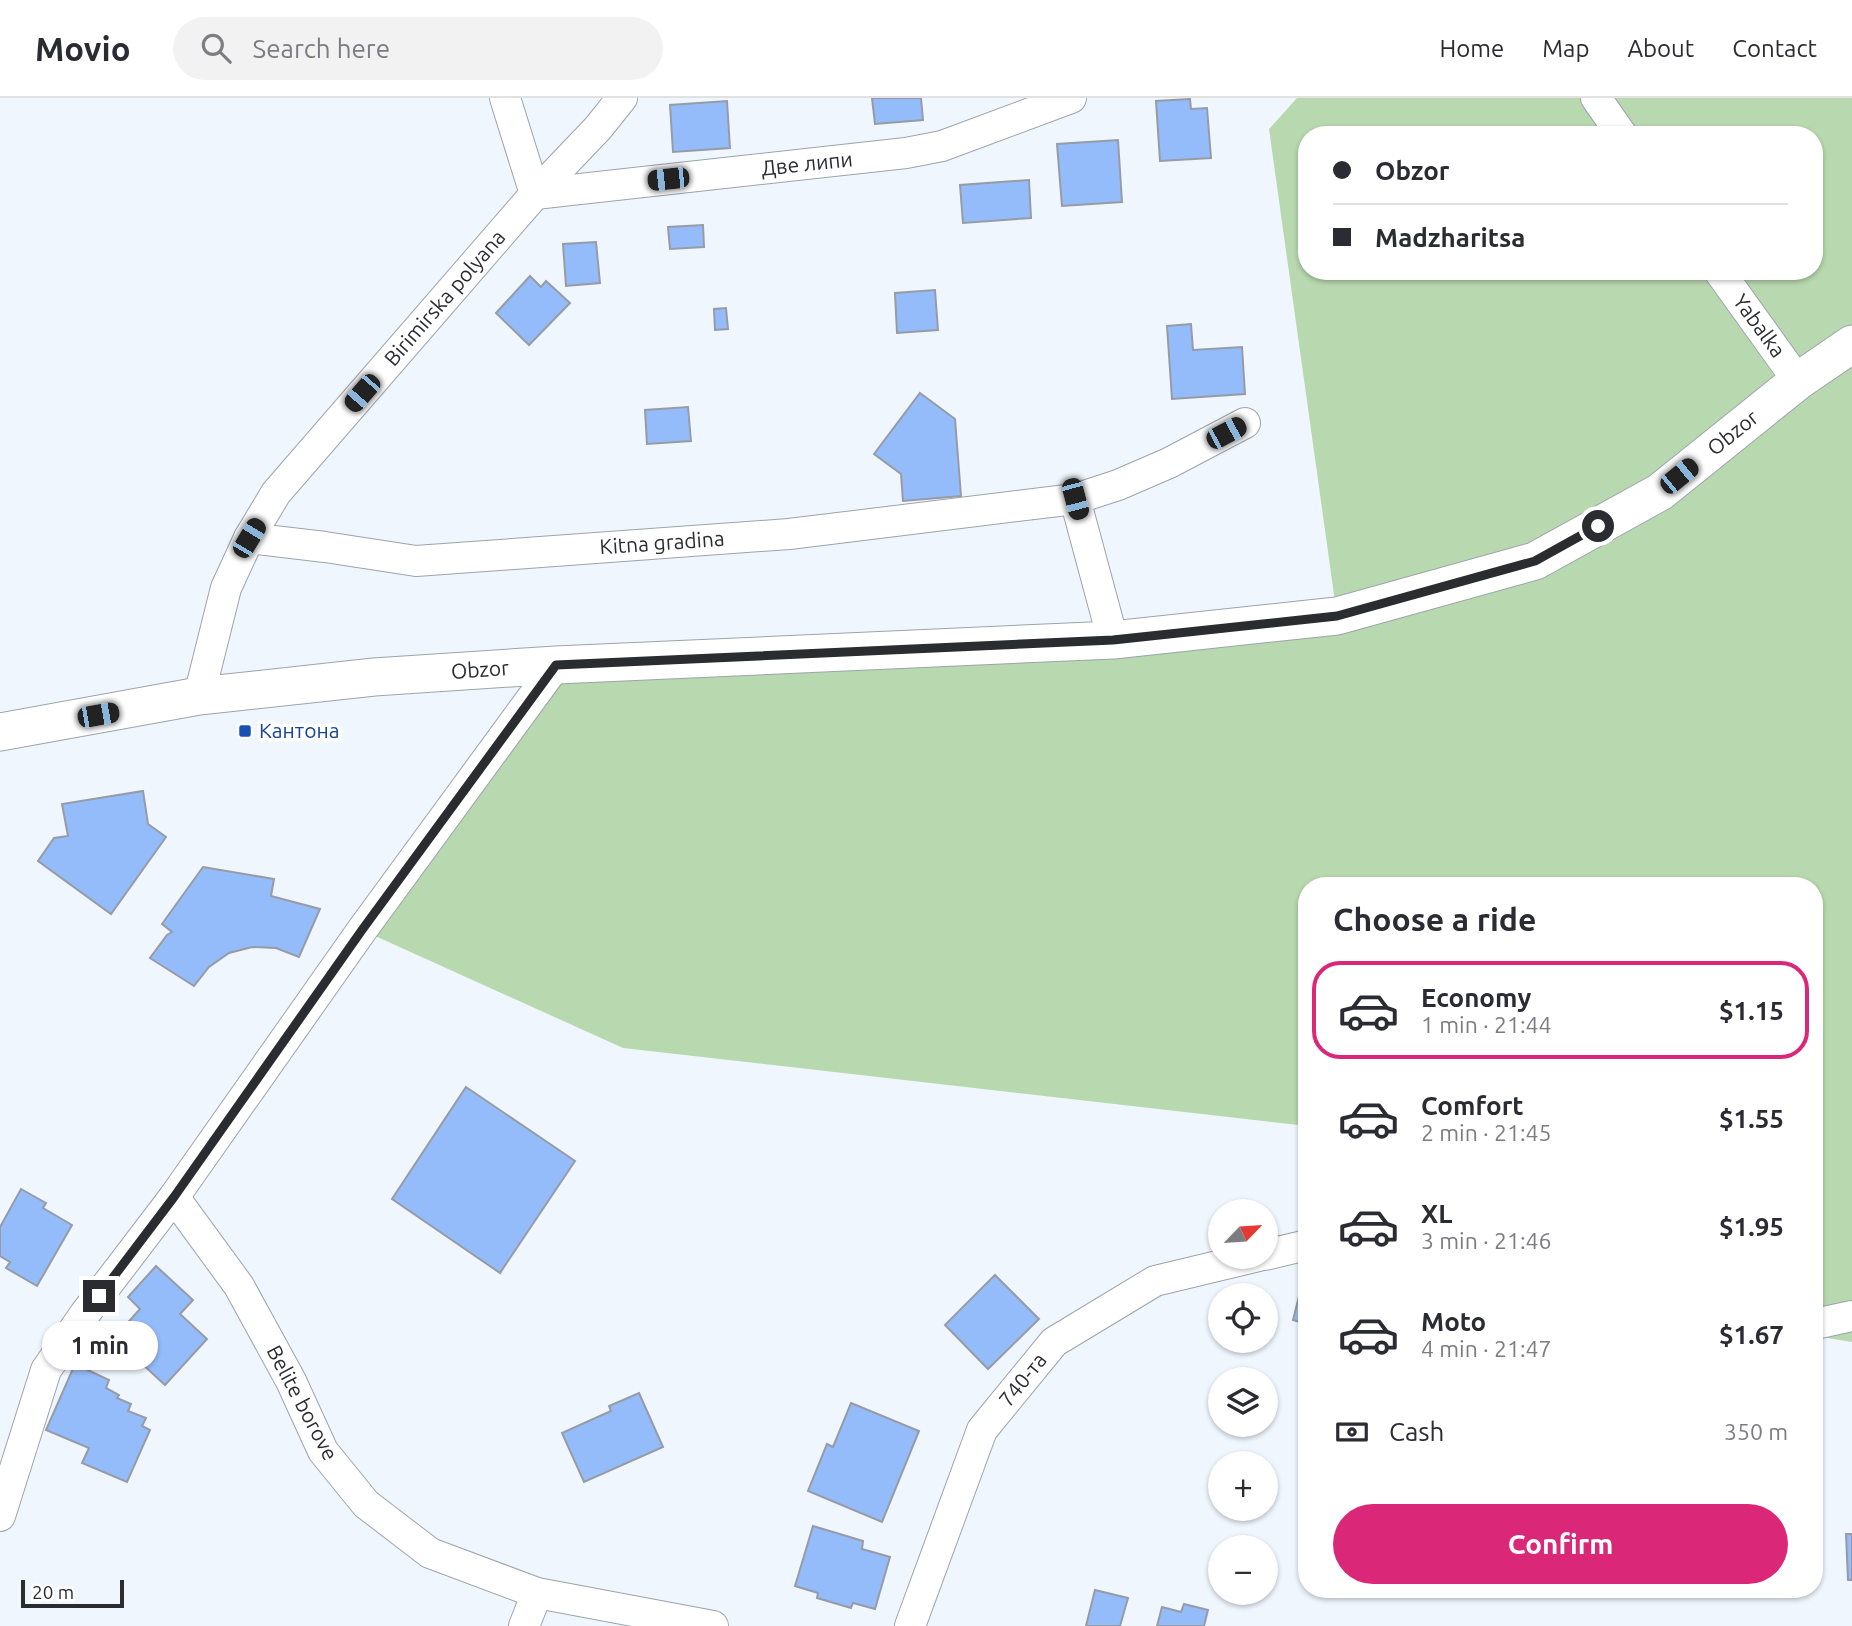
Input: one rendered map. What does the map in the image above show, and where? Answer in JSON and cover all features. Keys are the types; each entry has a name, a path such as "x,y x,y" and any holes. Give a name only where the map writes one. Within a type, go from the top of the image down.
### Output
{"street":[{"path":"505,98 535,194"},
{"name":"Birimirska polyana","path":"199,696 226,588 249,538 276,493 535,194 598,128 621,98"},
{"name":"Две липи","path":"535,194 906,153 942,146 1071,98"},
{"path":"1596,98 1616,126"},
{"name":"Yabalka","path":"1725,280 1798,382"},
{"name":"Obzor","path":"0,732 199,696 374,677 556,665 1113,640 1337,616 1535,561 1660,492 1798,382 1852,344"},
{"name":"Kitna gradina","path":"249,538 416,561 789,534 1075,499 1118,485 1169,463 1245,423"},
{"path":"1075,499 1113,640"},
{"path":"0,1516 46,1370 174,1197 362,930 556,665"},
{"name":"Belite borove","path":"174,1197 239,1286 291,1381 323,1451 366,1504 430,1553 537,1593 713,1626"},
{"path":"1278,1252 1298,1247"},
{"name":"740-та","path":"909,1626 982,1430 1055,1342 1155,1281 1208,1268"},
{"path":"1823,1322 1852,1316"},
{"path":"524,1626 537,1593"}],"green space":[{"path":"1297,98 1852,98 1852,1342 1823,1337 1823,877 1298,877 1298,1125 623,1048 362,930 556,665 1337,616 1269,129"}],"building":[{"path":"872,98 921,98 923,120 875,124"},
{"path":"1190,99 1191,109 1207,108 1211,158 1160,161 1156,101"},
{"path":"727,101 730,148 673,152 670,105"},
{"path":"1118,140 1122,202 1062,206 1057,144"},
{"path":"1029,180 1031,218 963,223 960,185"},
{"path":"703,225 704,247 670,249 668,227"},
{"path":"596,242 600,283 566,286 563,244"},
{"path":"530,276 541,287 546,281 570,303 529,345 496,313"},
{"path":"935,290 938,330 897,333 895,293"},
{"path":"726,308 728,329 715,330 714,309"},
{"path":"1191,324 1193,350 1242,347 1245,394 1172,399 1167,326"},
{"path":"920,393 955,419 961,496 903,501 901,474 874,454"},
{"path":"688,407 691,441 647,444 645,410"},
{"path":"143,791 148,824 166,837 111,914 38,861 54,838 68,836 62,804"},
{"path":"203,867 274,879 271,896 320,909 299,957 276,948 252,947 229,953 209,967 194,986 150,958 172,932 162,924"},
{"path":"466,1087 575,1161 500,1273 392,1199"},
{"path":"21,1189 46,1203 43,1208 72,1225 37,1286 6,1268 10,1262 0,1256 0,1227"},
{"path":"156,1266 193,1300 180,1314 207,1339 165,1385 114,1338 140,1309 128,1297"},
{"path":"995,1275 1039,1319 988,1369 945,1325"},
{"path":"1298,1300 1298,1321 1293,1320"},
{"path":"75,1364 109,1380 106,1388 119,1395 117,1398 131,1404 128,1411 146,1418 142,1426 150,1430 127,1482 82,1463 89,1448 46,1430"},
{"path":"639,1393 663,1447 584,1482 562,1433 611,1411 609,1406"},
{"path":"851,1403 919,1431 882,1522 808,1491 827,1444 833,1447"},
{"path":"813,1526 863,1541 862,1549 890,1557 875,1609 853,1603 851,1608 817,1598 818,1593 795,1586"},
{"path":"1846,1534 1852,1534 1852,1580 1848,1580"},
{"path":"1095,1590 1128,1598 1120,1626 1086,1626"},
{"path":"1184,1604 1208,1610 1204,1626 1157,1626 1162,1607 1181,1612"}],"place":[{"name":"Кантона","path":"245,731"}],"route":[{"path":"99,1296 174,1197 362,930 556,665 1113,640 1337,616 1535,561 1598,526"}]}
